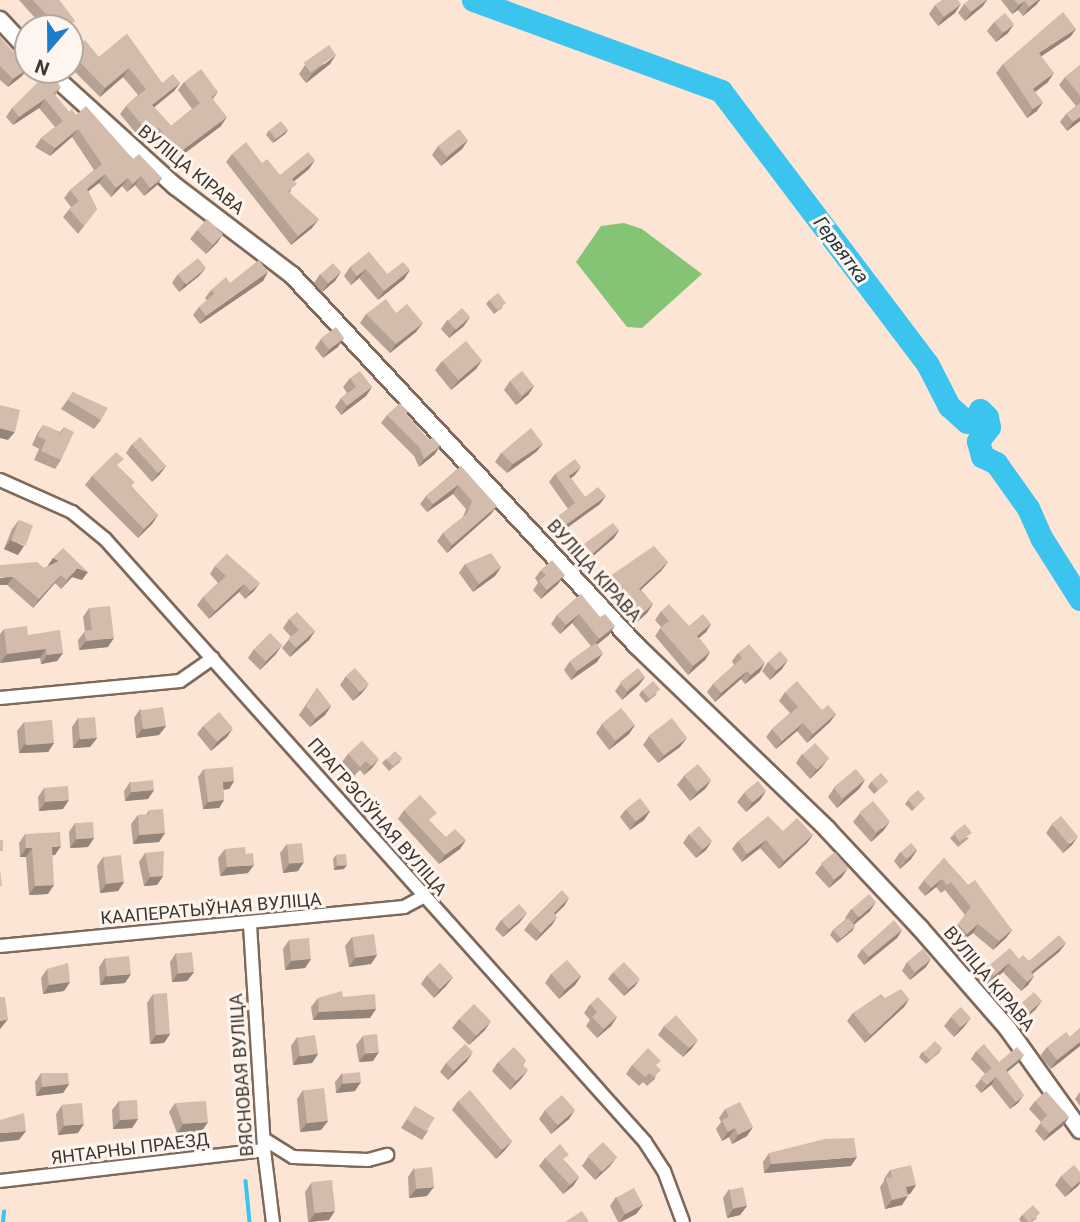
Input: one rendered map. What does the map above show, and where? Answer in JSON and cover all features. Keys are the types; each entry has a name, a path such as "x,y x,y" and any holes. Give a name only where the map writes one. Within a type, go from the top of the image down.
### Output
{"street":[{"path":"0,20 14,35"},
{"name":"ВУЛІЦА КІРАВА","path":"63,84 176,186 292,275 637,646 827,829 920,928 1008,1029 1080,1130"},
{"name":"ПРАГРЭСІЎНАЯ ВУЛІЦА","path":"0,480 62,507 89,525 213,658 423,897 645,1142 664,1171 683,1222"},
{"path":"0,698 180,681 213,658"},
{"name":"КААПЕРАТЫЎНАЯ ВУЛІЦА","path":"0,946 250,925 404,907 423,897"},
{"name":"ВЯСНОВАЯ ВУЛІЦА","path":"250,925 264,1145 273,1222"},
{"path":"264,1145 293,1157 368,1160 387,1155"},
{"name":"ЯНТАРНЫ ПРАЕЗД","path":"0,1181 264,1145"}],"green space":[{"path":"624,223 642,229 702,274 642,328 627,327 576,262 601,226"}],"building":[{"path":"33,0 59,0 70,14 46,14"},
{"path":"942,0 958,0 961,4 944,17 935,5"},
{"path":"969,0 986,0 971,12 964,4"},
{"path":"1014,0 1038,0 1029,7 1025,1 1019,5"},
{"path":"1063,12 1076,29 1039,53 1054,73 1033,89 1043,102 1033,109 1003,64"},
{"path":"1005,13 1014,24 1003,33 994,22"},
{"path":"127,34 162,83 173,74 180,83 152,105 171,126 200,103 184,82 201,69 218,92 211,97 227,117 179,153 159,128 151,135 126,106 146,89 129,68 105,88 84,66 84,41 99,57"},
{"path":"0,37 14,52 14,78 0,66"},
{"path":"329,45 336,55 310,73 304,63"},
{"path":"1080,65 1080,96 1065,77"},
{"path":"36,84 59,84 61,87 53,93 69,112 72,109 76,115 86,106 133,159 139,154 162,178 150,188 141,176 133,184 128,178 116,188 105,174 87,189 97,209 84,226 69,209 79,201 70,190 102,164 78,129 55,148 41,138 63,121 45,99 19,117 12,108"},
{"path":"1080,103 1080,117 1073,122 1066,114"},
{"path":"281,121 288,130 276,139 269,130"},
{"path":"459,129 468,140 447,157 438,146"},
{"path":"246,142 262,163 267,159 280,175 308,152 315,160 292,179 297,184 288,191 319,219 298,236 232,154"},
{"path":"207,219 223,234 213,245 197,230"},
{"path":"369,252 387,274 403,262 410,270 384,291 366,269 357,276 350,267"},
{"path":"198,258 206,268 186,284 178,274"},
{"path":"259,260 268,272 206,316 199,307 214,294 211,290 226,277 230,283"},
{"path":"333,263 341,272 328,283 320,274"},
{"path":"498,293 506,303 498,310 489,300"},
{"path":"386,299 396,313 407,304 423,323 396,344 366,314"},
{"path":"462,308 470,317 456,330 448,321"},
{"path":"336,327 344,338 329,349 321,338"},
{"path":"466,341 482,360 458,380 442,361"},
{"path":"360,371 372,387 347,406 341,398 356,387 350,378"},
{"path":"522,371 534,386 522,396 510,381"},
{"path":"73,392 108,408 101,420 68,400"},
{"path":"400,403 429,440 433,437 440,446 424,459 420,448 387,415"},
{"path":"0,405 20,410 15,432 0,428"},
{"path":"43,425 61,433 64,427 74,432 61,460 41,451 46,440 38,436"},
{"path":"531,428 543,444 513,464 501,453"},
{"path":"140,437 166,466 158,473 132,444"},
{"path":"116,452 124,459 117,465 134,482 130,486 158,515 144,529 92,476"},
{"path":"575,459 581,467 569,476 585,497 598,487 606,496 563,527 556,518 575,503 555,474"},
{"path":"461,466 497,506 452,545 443,533 467,514 472,501 458,485 433,504 426,496"},
{"path":"19,520 33,525 26,546 11,541"},
{"path":"613,523 619,530 590,556 581,546"},
{"path":"654,546 668,562 639,589 653,604 641,615 610,576"},
{"path":"63,548 88,572 77,568 66,580 61,575 39,599 13,577 0,577 0,565 37,562 44,568 59,561 53,558"},
{"path":"491,553 501,567 479,584 465,564"},
{"path":"227,554 260,583 251,591 244,584 215,611 203,597 226,576 215,566"},
{"path":"552,560 565,575 547,590 539,581 546,575 541,570"},
{"path":"581,594 600,617 605,614 615,626 599,639 579,614 566,625 557,615"},
{"path":"669,604 689,626 703,614 711,624 697,636 710,652 693,666 660,628 669,621 661,611"},
{"path":"110,606 114,638 86,641 84,631 92,630 89,608"},
{"path":"297,612 315,631 296,648 288,639 299,630 289,619"},
{"path":"27,626 28,635 60,630 63,653 47,655 46,649 7,654 4,629"},
{"path":"270,633 282,645 266,661 254,649"},
{"path":"596,643 603,653 577,671 570,661"},
{"path":"749,644 765,663 751,675 747,671 721,693 713,684 742,658 738,653"},
{"path":"780,651 788,660 776,671 768,662"},
{"path":"355,668 369,684 360,692 346,676"},
{"path":"638,668 645,677 627,691 620,682"},
{"path":"653,681 660,689 650,698 642,690"},
{"path":"797,681 822,710 828,705 836,714 813,734 803,723 782,741 772,729 798,707 785,692"},
{"path":"317,688 331,706 316,718 306,706"},
{"path":"163,707 166,726 143,729 140,711"},
{"path":"621,708 635,725 615,741 602,724"},
{"path":"219,712 233,728 217,742 203,726"},
{"path":"95,717 97,738 80,739 78,718"},
{"path":"672,718 687,738 664,755 649,735"},
{"path":"52,720 54,743 26,745 24,722"},
{"path":"362,741 379,759 371,766 366,761 360,767 348,754"},
{"path":"815,743 829,758 817,770 803,755"},
{"path":"395,751 402,758 394,767 387,759"},
{"path":"698,764 711,780 697,792 684,775"},
{"path":"233,767 234,781 223,782 224,800 208,802 204,769"},
{"path":"856,769 865,780 842,798 833,787"},
{"path":"881,773 888,781 878,790 871,782"},
{"path":"153,780 154,790 131,792 130,782"},
{"path":"758,781 766,791 752,802 744,792"},
{"path":"68,786 69,800 45,802 44,788"},
{"path":"918,790 925,798 915,807 907,799"},
{"path":"420,795 437,813 429,820 446,837 455,829 466,840 445,855 404,810"},
{"path":"640,798 650,811 636,822 626,809"},
{"path":"873,801 890,821 876,832 859,813"},
{"path":"163,809 165,833 139,835 138,815 149,814 149,810"},
{"path":"768,816 783,831 797,818 813,835 784,861 766,840 747,854 738,841"},
{"path":"1061,816 1078,836 1069,844 1052,824"},
{"path":"93,822 94,838 76,839 75,823"},
{"path":"965,824 972,833 960,842 953,833"},
{"path":"699,826 712,841 702,850 689,835"},
{"path":"60,832 61,846 52,847 54,885 35,886 32,848 26,848 25,834"},
{"path":"0,840 3,840 3,851 0,851"},
{"path":"302,843 304,862 289,863 287,845"},
{"path":"911,843 917,850 906,859 900,852"},
{"path":"245,847 246,854 253,853 254,865 227,867 225,849"},
{"path":"164,851 163,876 150,877 145,853"},
{"path":"835,852 848,868 834,880 821,863"},
{"path":"346,854 347,865 337,866 336,855"},
{"path":"121,855 124,882 106,884 103,857"},
{"path":"944,858 968,885 975,880 1012,930 999,941 978,924 967,934 958,924 971,907 951,882 947,885 942,879 931,888 924,880"},
{"path":"562,890 569,898 554,913 557,917 541,933 530,922"},
{"path":"869,894 876,902 859,917 852,909"},
{"path":"519,904 527,913 509,929 501,920"},
{"path":"848,918 855,926 841,939 834,930"},
{"path":"894,920 902,930 869,957 862,949"},
{"path":"374,934 377,955 355,958 352,937"},
{"path":"1059,935 1066,943 1031,972 1034,976 1027,982 1009,963 994,976 987,967 1010,948 1019,959 1023,955 1029,961"},
{"path":"309,938 311,959 291,961 289,940"},
{"path":"923,949 931,959 915,972 907,962"},
{"path":"192,952 194,972 178,974 176,954"},
{"path":"129,956 131,974 107,976 105,959"},
{"path":"567,960 581,976 565,990 551,974"},
{"path":"624,962 640,979 629,989 613,972"},
{"path":"68,963 70,982 49,985 47,969"},
{"path":"440,963 453,977 440,989 427,975"},
{"path":"901,989 909,999 871,1035 853,1013 881,994 885,998"},
{"path":"342,991 343,997 375,994 376,1009 319,1012 318,998"},
{"path":"1034,992 1042,1001 1028,1014 1020,1005"},
{"path":"167,993 170,1034 156,1035 153,994"},
{"path":"0,997 5,997 8,1019 0,1021"},
{"path":"598,997 617,1017 604,1029 592,1017 597,1012 590,1004"},
{"path":"474,1004 491,1021 476,1036 459,1019"},
{"path":"961,1007 971,1018 961,1028 951,1016"},
{"path":"676,1015 698,1040 689,1048 664,1026"},
{"path":"1080,1028 1080,1042 1057,1060 1047,1047 1066,1032 1070,1037"},
{"path":"377,1034 379,1052 365,1053 363,1035"},
{"path":"315,1035 318,1054 300,1057 297,1038"},
{"path":"935,1041 942,1048 930,1060 923,1053"},
{"path":"465,1044 473,1052 454,1071 446,1063"},
{"path":"984,1044 999,1062 1017,1047 1024,1055 1006,1070 1024,1095 1016,1102 996,1077 987,1085 980,1078 992,1068 976,1051"},
{"path":"514,1047 526,1060 522,1064 528,1070 516,1081 498,1062"},
{"path":"648,1048 661,1061 656,1065 661,1070 654,1077 649,1073 645,1077 632,1065"},
{"path":"360,1072 361,1082 343,1084 342,1074"},
{"path":"41,1073 68,1073 69,1084 42,1087"},
{"path":"324,1088 328,1121 307,1123 303,1091"},
{"path":"470,1090 512,1141 502,1150 458,1101"},
{"path":"1046,1091 1069,1117 1049,1133 1040,1123 1047,1115 1035,1101"},
{"path":"562,1095 575,1110 558,1125 545,1110"},
{"path":"137,1100 138,1119 120,1120 119,1101"},
{"path":"206,1101 208,1122 183,1124 175,1103"},
{"path":"740,1102 753,1127 738,1135 735,1128 728,1132 722,1120 729,1117 725,1109"},
{"path":"82,1103 84,1124 64,1126 62,1105"},
{"path":"415,1106 435,1118 426,1132 407,1120"},
{"path":"24,1113 26,1131 0,1133 0,1120"},
{"path":"854,1138 857,1157 771,1164 769,1153 825,1139"},
{"path":"603,1142 617,1157 602,1172 588,1156"},
{"path":"560,1144 569,1155 563,1159 579,1177 570,1185 545,1158"},
{"path":"911,1165 916,1185 906,1187 908,1196 892,1200 886,1178 892,1177 890,1170"},
{"path":"1074,1165 1080,1172 1080,1181 1072,1188 1061,1176"},
{"path":"432,1167 434,1187 416,1189 414,1169"},
{"path":"332,1180 335,1211 314,1213 311,1182"},
{"path":"743,1187 747,1206 733,1208 729,1190"},
{"path":"634,1188 643,1205 625,1214 616,1197"},
{"path":"1033,1205 1040,1213 1029,1222 1022,1215"},
{"path":"582,1211 589,1222 565,1222"}],"waterway":[{"name":"Гервятка","path":"473,0 721,91 928,365 949,406 967,422 977,420 980,410 987,417 989,427 978,441 982,456 996,463 1028,508 1042,539 1080,599"},
{"path":"246,1181 250,1222"},
{"path":"3,1222 4,1212"}]}
